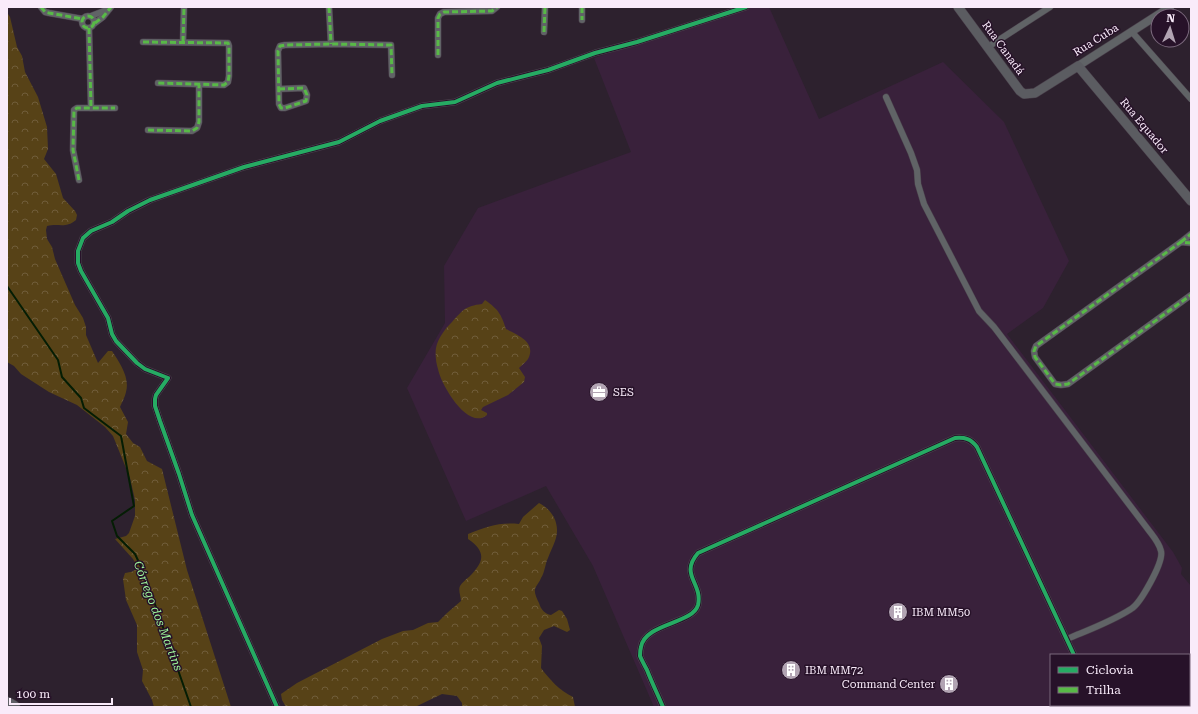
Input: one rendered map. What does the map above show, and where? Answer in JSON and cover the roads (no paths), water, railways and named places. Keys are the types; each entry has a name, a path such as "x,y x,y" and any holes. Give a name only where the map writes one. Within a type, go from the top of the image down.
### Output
{"highway":[{"path":"7,703 14,707"}],"main road":[{"name":"Rua Canadá","path":"958,7 1020,91 1024,94 1035,93"},
{"name":"Rua Cuba","path":"1035,93 1078,66"},
{"name":"Rua Equador","path":"1078,66 1191,201"}],"street":[{"path":"40,7 45,12 69,16 83,22 85,27 89,28"},
{"path":"183,42 184,7"},
{"path":"329,7 331,44"},
{"path":"438,55 438,18 440,14 444,12 492,11 497,7"},
{"path":"544,32 545,7"},
{"path":"582,7 582,20"},
{"path":"277,707 192,515 155,406 156,395 168,378 145,369 137,363 116,341 112,334 108,318 78,264 78,251 83,238 91,231 112,222 128,211 150,200 218,176 274,159 339,142 380,121 422,106 455,102 497,83 548,70 595,53 637,42 746,7"},
{"path":"988,47 1050,7"},
{"name":"Rua Cuba","path":"1078,66 1170,7"},
{"path":"83,22 85,16 91,16 110,8"},
{"path":"89,28 103,17 110,8"},
{"path":"91,16 95,23"},
{"path":"89,28 91,108"},
{"path":"1132,32 1191,100"},
{"path":"143,42 228,43 229,76 228,82 224,85 158,83"},
{"path":"279,89 304,88 307,95 306,101 285,108 281,108 279,104 278,51 280,46 331,44 391,45 392,75"},
{"path":"148,130 192,131 198,128 198,85"},
{"path":"886,97 911,153 917,170 918,184 924,204 978,311 994,327 1132,509 1158,544 1162,553 1160,561 1145,592 1132,609 1067,639"},
{"path":"79,180 73,150 74,110 77,108 115,108"},
{"path":"1191,234 1036,346 1034,352 1035,357 1055,384 1068,384 1191,295"},
{"path":"1181,242 1191,243"},
{"path":"663,707 640,655 642,642 653,632 690,614 695,610 698,605 698,592 690,573 690,566 698,553 955,438 962,437 969,439 977,447 1074,654"}],"waterway":[{"name":"Córrego dos Martins","path":"7,286 58,360 62,377 81,398 84,408 121,436 134,506 112,521 117,536 135,554 144,573 191,707"}],"place":[{"name":"SES","path":"599,392"},
{"name":"IBM MM50","path":"898,612"},
{"name":"IBM MM72","path":"791,670"},
{"name":"Command Center","path":"949,684"}]}
